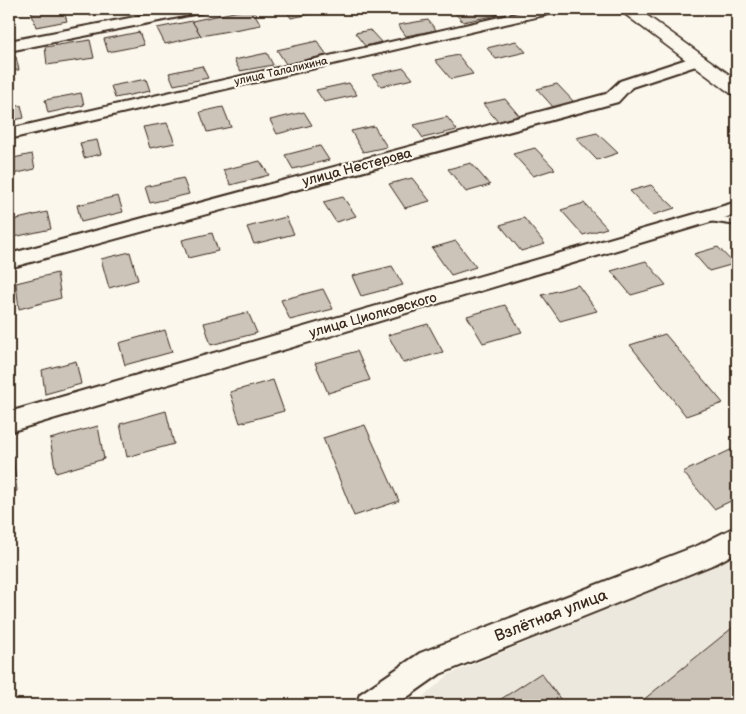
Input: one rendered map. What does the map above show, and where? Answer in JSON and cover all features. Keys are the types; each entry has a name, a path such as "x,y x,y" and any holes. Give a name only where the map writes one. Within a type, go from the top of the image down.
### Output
{"main road":[{"path":"627,9 737,89"}],"street":[{"path":"9,46 199,9"},
{"name":"улица Талалихина","path":"9,134 554,9"},
{"name":"улица Нестерова","path":"9,261 612,98 626,84 699,60"},
{"name":"улица Циолковского","path":"9,422 737,208"},
{"name":"Взлётная улица","path":"372,705 430,663 708,554 737,538"}],"lane":[{"path":"705,218 737,222"}],"shaded area":[{"path":"737,553 737,705 413,705 450,674 721,562"}],"building":[{"path":"63,9 67,21 36,27 31,11"},
{"path":"87,9 123,9 90,16"},
{"path":"252,9 261,25 201,36 192,21"},
{"path":"285,9 314,9 316,13 291,18"},
{"path":"491,9 497,15 463,22 452,10"},
{"path":"428,20 436,30 406,36 398,25"},
{"path":"192,21 201,36 165,44 157,28"},
{"path":"370,30 381,42 365,46 355,33"},
{"path":"139,32 144,45 108,52 104,39"},
{"path":"90,40 94,58 47,65 45,47"},
{"path":"317,41 327,55 286,64 277,50"},
{"path":"516,41 526,52 496,59 487,48"},
{"path":"267,53 273,65 240,71 234,60"},
{"path":"458,55 473,74 451,79 435,60"},
{"path":"16,57 19,70 9,71 9,58"},
{"path":"202,66 208,78 174,85 169,73"},
{"path":"404,68 413,79 381,86 372,75"},
{"path":"146,79 150,91 115,98 111,86"},
{"path":"349,83 357,95 324,102 316,90"},
{"path":"557,84 575,103 554,108 537,89"},
{"path":"81,93 84,105 48,113 45,100"},
{"path":"505,99 521,118 499,123 483,104"},
{"path":"21,105 24,118 9,121 9,108"},
{"path":"223,107 231,127 207,132 200,112"},
{"path":"304,112 312,125 277,134 270,120"},
{"path":"447,117 457,130 423,138 414,125"},
{"path":"167,123 175,143 150,148 143,127"},
{"path":"374,126 387,147 363,152 351,131"},
{"path":"597,133 618,153 597,160 576,138"},
{"path":"97,140 101,154 84,158 80,143"},
{"path":"320,146 329,160 293,169 285,155"},
{"path":"535,148 555,169 533,176 513,154"},
{"path":"32,154 35,169 9,175 9,159"},
{"path":"260,161 269,175 231,185 223,170"},
{"path":"471,163 490,185 466,192 448,169"},
{"path":"183,178 189,194 150,203 145,187"},
{"path":"412,178 430,201 405,208 389,184"},
{"path":"651,185 675,208 653,215 630,191"},
{"path":"118,196 123,212 81,222 77,205"},
{"path":"343,197 356,216 336,222 323,202"},
{"path":"584,203 607,228 583,235 561,210"},
{"path":"47,212 51,229 9,238 9,221"},
{"path":"286,217 294,234 254,244 247,227"},
{"path":"524,218 545,244 521,251 500,225"},
{"path":"212,233 218,251 188,258 182,240"},
{"path":"456,241 476,267 451,275 432,248"},
{"path":"718,247 734,264 709,271 694,254"},
{"path":"130,252 138,280 109,288 101,259"},
{"path":"646,261 666,285 631,295 611,271"},
{"path":"392,266 403,285 361,296 352,276"},
{"path":"57,273 61,298 19,309 16,283"},
{"path":"578,285 597,311 560,321 542,295"},
{"path":"323,289 333,309 290,320 281,300"},
{"path":"505,305 522,332 483,343 467,316"},
{"path":"248,312 257,333 211,345 204,323"},
{"path":"428,324 443,352 403,363 388,335"},
{"path":"165,330 172,352 125,365 119,343"},
{"path":"665,334 723,403 686,416 630,345"},
{"path":"357,351 370,380 328,393 315,363"},
{"path":"76,361 81,384 45,394 42,370"},
{"path":"273,380 284,411 240,423 230,392"},
{"path":"166,411 174,444 127,457 120,424"},
{"path":"365,425 399,501 354,516 323,438"},
{"path":"98,426 104,459 56,473 50,439"},
{"path":"737,447 737,498 714,509 683,472"},
{"path":"13,455 17,491 9,494 9,457"},
{"path":"737,624 737,705 637,705"},
{"path":"541,673 561,700 553,705 492,705"}]}
